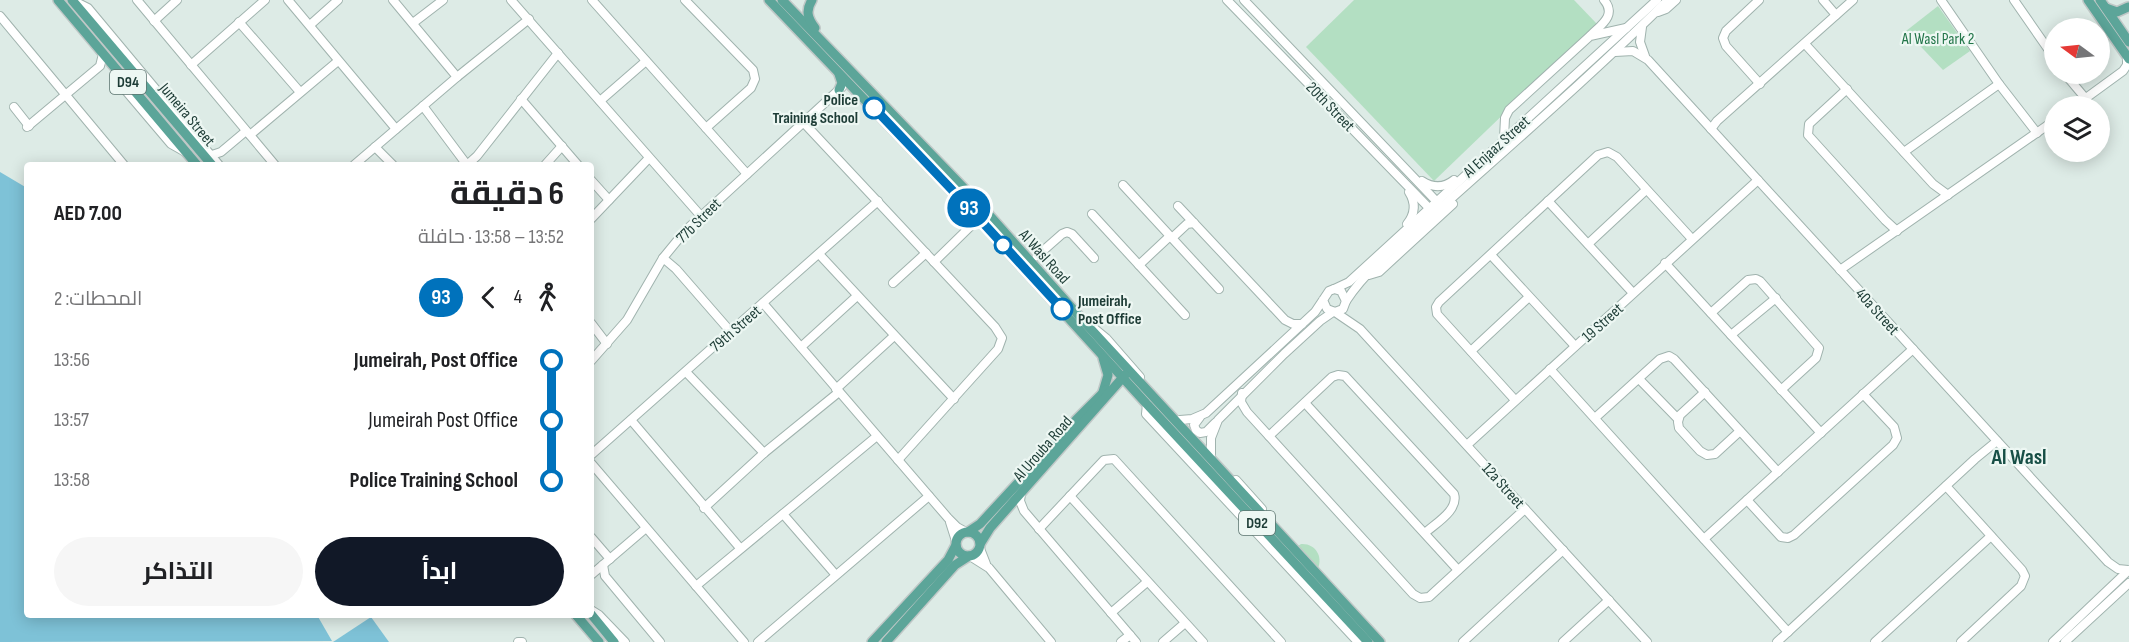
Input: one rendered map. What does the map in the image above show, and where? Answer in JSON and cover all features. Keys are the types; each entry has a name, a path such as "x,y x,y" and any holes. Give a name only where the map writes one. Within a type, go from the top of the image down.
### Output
{"main road":[{"name":"Jumeira Street","path":"58,0 192,161"},
{"name":"Jumeira Street","path":"72,0 212,160"},
{"name":"Al Wasl Road","path":"769,0 788,9 826,45 974,199 1087,325 1145,402 1299,573 1376,638"},
{"path":"776,0 788,9 806,0"},
{"path":"812,0 808,9 808,17 826,45"},
{"path":"2090,0 2108,20 2114,21"},
{"path":"2090,0 2128,58"},
{"path":"2103,4 2129,42"},
{"path":"2103,4 2118,12 2129,7"},
{"path":"2114,21 2129,7"},
{"name":"Al Wasl Road","path":"788,9 838,72 979,218 1101,353 1125,373 1269,521 1376,638"},
{"path":"70,15 78,16 96,37 100,33"},
{"path":"103,54 110,53 130,76 140,80"},
{"path":"838,72 842,81 839,90"},
{"path":"898,135 912,143 966,198 974,199"},
{"path":"979,218 986,218 1040,278 1053,287"},
{"path":"1101,353 1107,372 1103,392"},
{"name":"Al Urouba Road","path":"967,532 980,524 1103,392 1125,373"},
{"name":"Al Urouba Road","path":"979,545 990,528 1091,415 1125,373"},
{"path":"1091,415 1099,411 1114,395 1121,392 1133,394 1145,402"},
{"path":"872,642 948,560 960,535 967,532 975,535 979,545 976,552 955,565 886,642"},
{"path":"956,543 958,552 969,556"},
{"path":"1325,582 1340,585"},
{"path":"594,616 614,642"},
{"path":"579,618 599,642"}],"street":[{"path":"72,0 88,8 212,160 338,61"},
{"path":"137,0 272,162"},
{"path":"154,21 177,0"},
{"path":"191,64 265,0"},
{"path":"288,0 396,129"},
{"path":"310,25 338,0"},
{"path":"393,0 457,77"},
{"path":"413,23 443,0"},
{"path":"511,0 700,215"},
{"path":"592,0 747,174"},
{"path":"685,0 753,70 755,79 751,87 706,128"},
{"name":"20th Street","path":"1227,0 1432,210"},
{"name":"20th Street","path":"1244,0 1439,204"},
{"name":"Al Enjaaz Street","path":"1439,204 1504,138 1657,0"},
{"name":"Al Enjaaz Street","path":"1334,289 1349,282 1513,142 1615,52 1668,0"},
{"name":"Al Enjaaz Street","path":"1654,14 1666,9 1676,0"},
{"path":"1759,0 1726,31 1723,38 1726,46 1760,84"},
{"path":"1823,0 1836,15"},
{"path":"1711,129 1852,0"},
{"path":"1953,0 1943,3 2034,135"},
{"path":"2014,0 2044,43"},
{"path":"1504,138 1505,118 1509,110 1609,16 1606,2"},
{"path":"0,16 122,162"},
{"path":"358,162 457,77 529,20"},
{"path":"240,22 300,92"},
{"path":"1643,26 1640,42 1648,60"},
{"path":"1590,36 1628,28"},
{"path":"1805,44 1945,198"},
{"path":"1615,52 1633,51 1648,60"},
{"path":"470,162 558,53"},
{"path":"14,107 28,126 100,66 103,54"},
{"path":"2089,96 2116,77 2126,67 2128,58"},
{"name":"40a Street","path":"1648,60 2109,563 2118,569 2129,570"},
{"path":"600,101 646,61"},
{"path":"100,66 119,71"},
{"path":"2116,77 2129,72"},
{"name":"77b Street","path":"594,358 632,312 663,258 700,215 848,82"},
{"path":"1904,152 1999,84"},
{"path":"1847,89 1809,124 1808,135 1885,220 1894,233"},
{"name":"77b Street","path":"830,100 845,91 859,93"},
{"path":"521,99 575,162"},
{"path":"423,106 465,162"},
{"path":"1703,120 1721,119"},
{"path":"1720,139 1721,119"},
{"path":"804,123 1000,333 1002,342 998,349 898,460"},
{"path":"1841,271 2044,128"},
{"path":"385,139 387,157"},
{"path":"1367,275 1379,272 1509,152 1513,142"},
{"path":"548,162 562,146"},
{"path":"375,147 391,162"},
{"path":"1407,168 1426,184 1441,186 1451,183 1479,157 1493,149"},
{"path":"1515,400 1437,314 1436,307 1598,155 1608,152 1617,157 1692,239"},
{"path":"594,216 649,158"},
{"path":"1375,258 1383,246 1408,224 1413,214 1413,198 1398,176"},
{"name":"19 Street","path":"1467,445 1756,178"},
{"path":"594,183 609,200"},
{"path":"1123,185 1219,289"},
{"path":"1588,244 1646,190"},
{"name":"79th Street","path":"594,452 878,201"},
{"path":"1548,201 1633,293"},
{"path":"1178,206 1285,320 1288,327 1287,338"},
{"name":"Al Enjaaz Street","path":"1346,301 1367,275 1432,210"},
{"path":"1092,214 1185,315"},
{"path":"1139,265 1170,236 1186,215"},
{"path":"934,262 979,218"},
{"path":"1170,236 1187,224 1194,223"},
{"path":"967,232 977,227 987,227"},
{"path":"1036,256 1067,232 1072,234 1094,258"},
{"path":"893,283 926,253"},
{"path":"819,254 954,399"},
{"path":"1491,255 1575,346"},
{"path":"663,258 676,269 730,332"},
{"path":"1665,263 1821,433"},
{"path":"1711,313 1745,282 1752,279 1760,281 1776,298 1819,348 1816,358 1781,390"},
{"path":"1334,289 1341,291 1346,301 1343,309 1320,321 1242,393 1206,432 1198,432 1194,428 1195,422 1315,312 1327,293 1334,289"},
{"path":"801,347 857,296"},
{"path":"1471,351 1529,297"},
{"path":"1731,335 1776,298"},
{"path":"1323,300 1327,309 1334,312"},
{"name":"12a Street","path":"1346,301 1360,329"},
{"path":"763,303 948,518 967,532"},
{"name":"12a Street","path":"1334,312 1360,329 1647,642"},
{"path":"1285,320 1293,324 1302,324"},
{"path":"1087,325 1106,338 1254,498 1269,521"},
{"path":"594,327 607,344"},
{"path":"704,508 838,390 894,336"},
{"path":"1704,539 1911,348"},
{"path":"1595,418 1660,359 1667,356 1674,358 1778,472"},
{"path":"1550,369 1788,632"},
{"path":"686,372 764,453"},
{"path":"1269,436 1332,377 1338,375 1348,378 1454,494 1455,503 1452,508 1425,533"},
{"path":"1639,379 1678,419 1679,428 1700,451 1707,455 1715,454 1740,431"},
{"path":"1678,419 1705,392"},
{"path":"1242,393 1241,402 1247,412 1413,594 1423,598 1429,597 1525,509"},
{"path":"1747,500 1778,534 1785,538 1794,536 1893,445 1897,438 1894,427 1863,394"},
{"path":"1305,403 1458,570"},
{"path":"1226,410 1236,408 1247,412"},
{"path":"1180,420 1192,419 1206,413"},
{"path":"631,420 740,548"},
{"path":"1211,454 1211,438 1218,420"},
{"path":"696,586 877,436"},
{"path":"1777,642 1996,440"},
{"path":"1040,529 1104,460 1113,459 1277,640"},
{"path":"594,467 744,642"},
{"path":"1946,486 2025,576 2021,586 1961,642"},
{"path":"1021,494 1021,505 1024,511 1136,642"},
{"path":"758,642 929,495"},
{"path":"1070,496 1203,642"},
{"path":"1009,507 1016,507 1024,511"},
{"path":"783,514 835,574"},
{"path":"948,518 956,543"},
{"path":"594,572 646,528"},
{"path":"1875,642 1990,536"},
{"path":"594,540 610,559"},
{"path":"979,545 988,568"},
{"path":"1465,641 1563,550"},
{"path":"969,556 988,568 1051,642"},
{"name":"40a Street","path":"2109,563 2114,573 2114,584"},
{"path":"603,565 605,576 660,642"},
{"path":"2053,642 2129,570"},
{"name":"Al Wasl Road","path":"1299,573 1358,642"},
{"path":"1111,613 1148,582"},
{"path":"2065,642 2129,583"},
{"path":"1563,642 1609,600"},
{"path":"594,613 599,615 625,642"},
{"path":"1163,642 1185,623"},
{"path":"2058,642 2066,631"},
{"path":"1121,642 1130,635"}],"green space":[{"path":"1354,0 1574,0 1597,24 1434,181 1306,47"},
{"name":"Al Wasl Park 2","path":"1938,6 1970,51 1943,70 1906,31"},
{"path":"1306,544 1317,551 1318,568 1298,546"}],"water":[{"path":"0,172 24,186 24,618 319,618 332,641 0,642"},
{"path":"372,618 389,642 333,642"}],"bus line":[{"name":"93","path":"874,108 1062,309"}],"place":[{"name":"Police Training School","path":"874,108"},
{"name":"Jumeirah, Post Office","path":"1062,309"}],"district":[{"name":"Al Wasl","path":"2019,456"}]}
